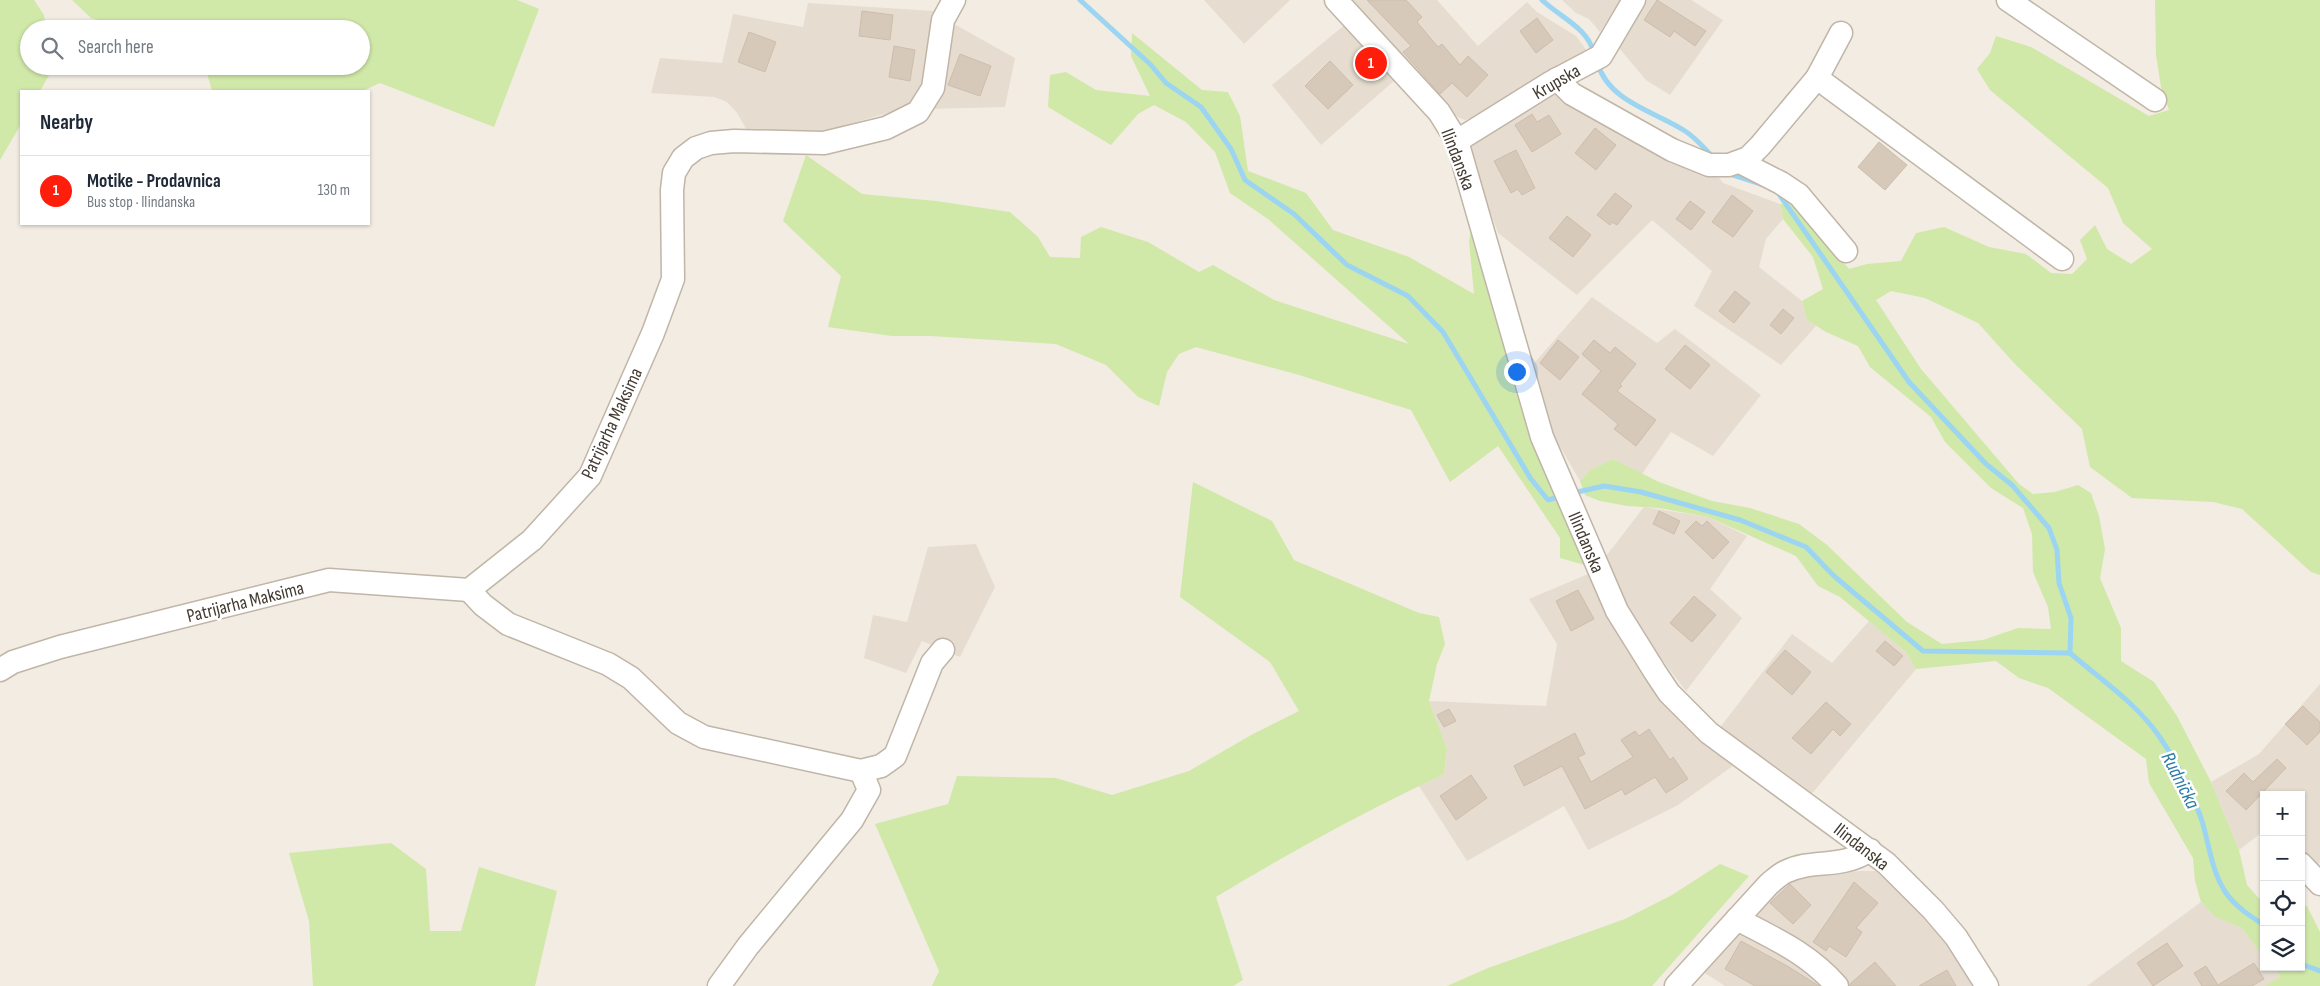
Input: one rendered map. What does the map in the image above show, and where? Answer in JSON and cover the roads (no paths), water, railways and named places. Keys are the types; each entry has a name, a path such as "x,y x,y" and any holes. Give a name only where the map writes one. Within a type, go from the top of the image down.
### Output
{"street":[{"name":"Patrijarha Maksima","path":"0,670 13,662 60,647 329,580 469,590 532,540 590,476 653,334 673,280 672,190 674,173 683,158 696,148 711,143 734,141 824,143 886,128 918,112 933,88 943,20 954,0"},
{"name":"Ilindanska","path":"1336,0 1439,112 1457,140 1542,437 1617,611 1669,693 1709,733 1886,863 1933,910 1956,938 1987,986"},
{"name":"Krupska","path":"1457,140 1557,79 1593,60 1634,0"},
{"path":"2008,0 2155,100"},
{"path":"1726,164 1748,158 1760,146 1818,78 1841,33"},
{"path":"1818,78 2062,260"},
{"path":"1557,79 1572,94 1672,150 1726,164 1782,182 1799,195 1846,251"},
{"path":"469,590 483,605 508,624 608,664 631,678 678,722 704,737 861,771 881,766 895,756 932,663 943,650"},
{"path":"719,986 748,946 852,820 869,790 861,771"},
{"path":"1676,986 1769,884 1785,872 1801,867 1843,863 1857,859 1870,850"},
{"path":"1737,919 1808,958 1821,968 1837,986"}],"waterway":[{"path":"1080,0 1150,64 1166,83 1201,107 1231,149 1245,180 1294,214 1347,265 1408,296 1443,332 1531,479 1548,500 1562,496"},
{"path":"1542,0 1586,36 1594,53"},
{"path":"1598,64 1603,77 1622,96 1685,131 1713,157"},
{"path":"1727,173 1761,184"},
{"path":"1779,194 1909,382 1986,464 2012,485 2049,528 2057,550 2059,583 2071,618 2070,653"},
{"path":"1573,493 1604,486 1641,492 1740,520 1806,547 1834,576 1923,651 2070,653"},
{"name":"Rudnička","path":"2070,653 2129,702 2159,736 2194,800 2221,885 2239,907 2260,922"},
{"name":"Rudnička","path":"2305,965 2320,971"}],"place":[{"name":"Motike - Prodavnica","path":"1371,63"}]}
